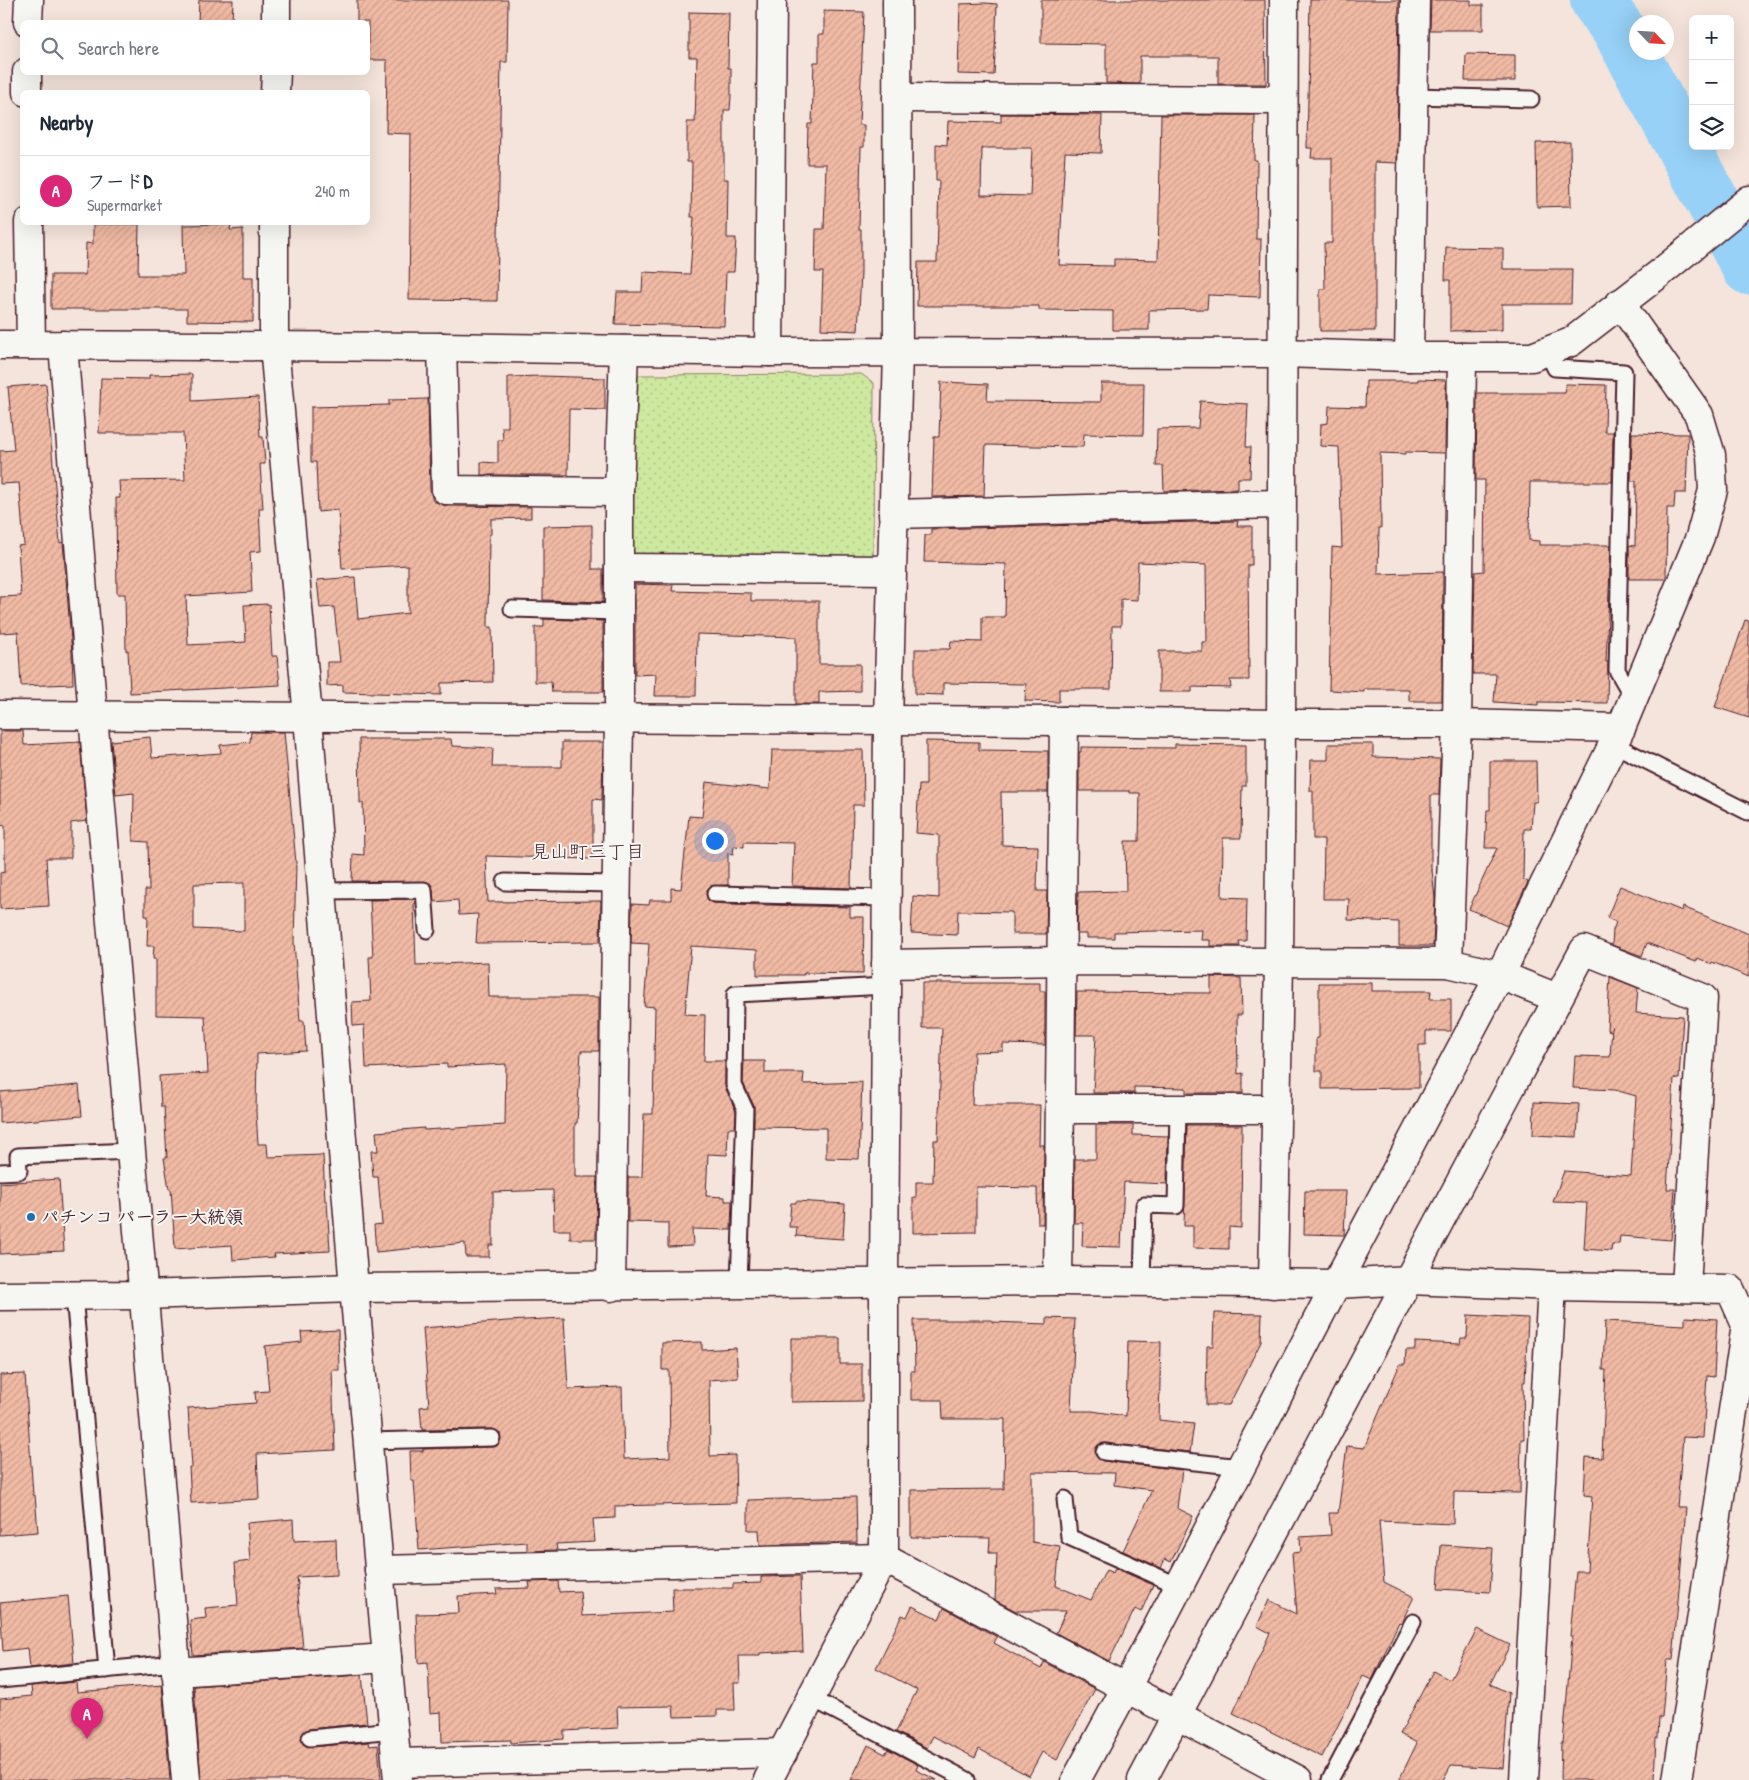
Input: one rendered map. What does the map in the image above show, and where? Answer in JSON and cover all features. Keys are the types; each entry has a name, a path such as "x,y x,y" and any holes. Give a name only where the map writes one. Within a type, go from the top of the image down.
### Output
{"street":[{"path":"28,20 29,0"},
{"path":"276,0 276,20"},
{"path":"769,352 772,0"},
{"path":"768,1780 884,1558 888,721 898,352 897,0"},
{"path":"1273,1284 1279,963 1284,0"},
{"path":"1409,357 1415,0"},
{"path":"26,90 27,75"},
{"path":"276,75 276,90"},
{"path":"897,98 1284,100"},
{"path":"0,345 442,347 769,352 1281,353 1409,357 1532,357 1571,342 1659,274 1749,200"},
{"path":"29,225 31,345"},
{"path":"274,225 274,346 308,717 354,1288 397,1771 783,1753"},
{"path":"1076,1780 1500,975 1617,736 1700,536 1713,490 1712,455 1699,415 1620,303"},
{"path":"63,345 130,1150 186,1780"},
{"path":"442,347 446,490 619,492"},
{"path":"611,1286 619,719 619,492 624,350"},
{"path":"1448,963 1456,724 1462,357"},
{"path":"893,514 1281,504"},
{"path":"619,568 891,570"},
{"path":"0,715 1456,724 1617,736"},
{"path":"1058,1281 1064,721"},
{"path":"1142,1780 1410,1280 1584,950 1703,998 1686,1288"},
{"path":"886,975 1062,961 1448,963 1500,975 1557,998"},
{"path":"1060,1109 1276,1109"},
{"path":"0,1296 143,1295 354,1288 1058,1281 1336,1284 1410,1280 1552,1286 1730,1289 1746,1325 1677,1780"},
{"path":"1524,1780 1552,1286"},
{"path":"379,1570 884,1558 1298,1780"},
{"path":"176,1667 387,1658"}],"lane":[{"path":"1413,96 1531,99"},
{"path":"1548,351 1555,368 1624,372 1617,670 1633,698"},
{"path":"512,609 619,612"},
{"path":"1617,736 1748,812"},
{"path":"505,882 616,884"},
{"path":"322,891 424,890 427,930"},
{"path":"715,894 887,898"},
{"path":"739,1284 745,1109 734,1085 735,994 886,975"},
{"path":"1142,1282 1144,1205 1176,1206 1178,1109"},
{"path":"0,1172 19,1171 18,1156 130,1150"},
{"path":"74,1296 107,1670"},
{"path":"367,1441 492,1438"},
{"path":"1104,1452 1241,1467"},
{"path":"1065,1499 1069,1537 1179,1586"},
{"path":"1330,1780 1412,1622"},
{"path":"0,1680 107,1670 176,1667"},
{"path":"811,1698 967,1780"},
{"path":"310,1738 394,1730"}],"green space":[{"path":"861,374 874,383 873,561 631,558 638,375"}],"building":[{"path":"199,0 233,0 232,20 198,20"},
{"path":"357,0 508,0 507,62 501,62 497,301 409,300 411,134 386,133 387,60 370,60 370,20 357,20"},
{"path":"1041,0 1265,0 1266,84 1218,84 1218,56 1140,56 1140,84 1106,83 1106,44 1041,43"},
{"path":"1310,0 1399,0 1397,163 1375,162 1375,331 1320,331 1320,289 1325,289 1324,243 1332,243 1332,158 1311,158 1312,148 1307,148"},
{"path":"1431,0 1471,0 1471,5 1483,5 1483,30 1430,30"},
{"path":"960,4 997,4 994,75 958,74"},
{"path":"824,11 864,12 859,125 864,125 864,147 861,147 859,229 861,229 861,272 858,331 821,329 823,272 815,272 816,229 824,229 826,164 807,164 808,124 812,124 814,62 819,62 819,34 824,34"},
{"path":"689,12 729,13 728,68 731,68 731,96 730,110 724,110 724,179 728,179 727,238 736,238 734,272 726,272 724,326 615,324 617,292 642,292 643,272 690,274 694,217 691,217 692,162 687,162 687,122 695,122 697,57 689,57"},
{"path":"1466,54 1515,55 1515,81 1465,81"},
{"path":"1001,114 1102,115 1101,153 1065,152 1059,265 1114,266 1114,259 1158,260 1161,115 1255,115 1254,160 1257,160 1256,239 1261,239 1260,297 1208,295 1207,309 1149,310 1149,330 1113,330 1113,311 1039,310 1039,306 917,306 918,262 937,262 939,181 936,181 936,144 947,145 948,121 1001,122","holes":["982,148 1032,148 1030,196 981,195"]},
{"path":"1570,142 1571,206 1537,207 1536,143"},
{"path":"93,225 139,225 138,275 184,275 183,225 231,225 230,230 243,229 243,277 253,277 253,322 187,321 187,309 51,309 51,275 85,275 86,243 93,244"},
{"path":"1446,247 1503,248 1503,269 1572,269 1571,304 1502,304 1502,330 1450,331 1450,280 1445,280"},
{"path":"192,374 192,401 258,397 260,437 263,437 265,464 260,464 263,508 259,508 261,551 250,552 252,592 186,596 188,645 246,642 244,605 269,604 272,656 277,656 280,685 130,693 128,650 126,651 125,594 117,594 116,498 120,498 119,481 185,480 183,433 99,433 101,378 149,379 149,375"},
{"path":"508,377 605,378 605,410 569,409 568,475 481,475 481,462 498,463 498,440 503,440 502,427 508,427"},
{"path":"1418,379 1446,380 1445,453 1380,453 1381,528 1379,528 1378,574 1443,572 1442,701 1409,701 1409,689 1364,689 1364,692 1329,690 1332,547 1342,548 1339,447 1320,446 1321,424 1328,423 1329,406 1365,407 1366,381 1418,381"},
{"path":"941,382 988,384 987,401 1101,402 1101,383 1144,383 1143,435 1084,434 1083,447 986,445 984,496 932,497 934,437 939,437"},
{"path":"46,384 60,543 63,542 73,684 21,686 18,632 0,633 0,597 21,596 18,546 24,545 19,483 0,484 0,451 14,450 8,387"},
{"path":"1566,384 1606,385 1605,432 1613,432 1612,482 1530,482 1529,540 1539,541 1539,545 1611,545 1606,662 1608,662 1607,703 1538,702 1538,705 1494,702 1496,674 1473,674 1475,572 1484,571 1485,480 1476,480 1477,393 1565,393"},
{"path":"428,399 430,490 433,501 446,506 531,507 531,518 491,519 491,534 489,535 488,627 492,627 493,682 441,683 441,695 343,692 343,685 327,686 327,662 340,662 334,607 320,608 317,580 355,577 358,619 408,613 408,565 342,569 338,510 318,512 316,462 311,462 311,407 389,405 389,400"},
{"path":"1200,401 1248,404 1246,447 1251,447 1250,478 1238,478 1238,489 1164,491 1163,466 1156,466 1157,429 1198,428"},
{"path":"1632,433 1688,434 1686,493 1675,493 1674,508 1667,508 1666,579 1629,579 1629,545 1635,546 1636,481 1631,481"},
{"path":"1238,521 1237,526 1252,526 1252,565 1248,565 1249,680 1230,680 1231,688 1192,687 1192,692 1159,692 1159,651 1202,651 1202,642 1207,642 1206,565 1138,562 1137,600 1121,599 1121,626 1112,626 1111,689 1059,689 1059,702 1025,701 1026,684 943,683 943,695 915,694 915,649 950,649 951,641 982,642 982,617 1005,617 1006,564 924,562 925,535 931,535 931,529"},
{"path":"592,525 592,569 603,569 603,602 543,600 543,526"},
{"path":"635,584 673,585 672,591 751,593 751,601 819,601 819,664 860,664 860,691 819,692 819,704 796,704 796,637 697,634 696,696 655,696 656,674 635,675"},
{"path":"544,619 603,621 603,692 552,692 551,682 535,682 535,627 544,627"},
{"path":"1745,620 1749,621 1749,718 1715,707"},
{"path":"0,731 23,731 24,745 80,742 87,821 71,823 71,858 46,858 49,906 0,909 0,873 5,872 5,825 0,826"},
{"path":"251,732 284,732 296,863 294,942 300,1021 304,1021 306,1051 257,1054 256,1112 258,1144 267,1144 268,1157 323,1155 330,1251 274,1254 275,1257 233,1260 232,1245 175,1249 171,1189 169,1189 164,1158 167,1158 164,1107 161,1107 159,1076 208,1073 205,1016 156,1015 156,959 153,959 154,946 147,946 148,916 145,916 145,890 149,890 148,842 133,841 134,793 116,795 111,741 150,737 152,758 221,753 220,745 250,742","holes":["244,883 244,931 194,929 194,884"]},
{"path":"359,739 451,739 452,746 493,748 492,767 562,767 562,742 603,742 602,800 593,799 593,859 486,856 488,902 601,901 600,942 476,943 478,914 459,915 458,900 434,902 433,889 428,882 352,881 353,854 364,855 363,803 360,803"},
{"path":"926,741 979,742 979,750 1048,751 1048,792 1001,792 1002,845 1038,846 1037,891 1047,891 1046,934 1012,934 1012,912 958,911 957,935 911,933 913,896 939,898 939,835 916,833 919,785 926,785"},
{"path":"1175,744 1246,745 1246,786 1242,786 1241,838 1223,838 1222,897 1247,898 1246,941 1239,941 1240,946 1210,946 1210,940 1201,940 1202,930 1114,932 1114,938 1087,938 1087,934 1077,934 1078,892 1126,891 1125,841 1139,841 1140,793 1130,793 1130,791 1079,791 1079,752 1081,752 1081,747 1175,748"},
{"path":"1328,744 1373,744 1373,757 1440,759 1439,795 1431,795 1431,870 1435,899 1433,946 1399,946 1399,922 1348,920 1349,899 1323,899 1324,839 1313,839 1313,791 1310,791 1311,760 1328,760"},
{"path":"772,750 863,750 864,805 853,805 851,888 792,886 794,843 744,842 744,847 734,846 733,854 728,853 728,885 710,886 706,893 707,898 710,902 728,904 850,907 850,917 864,917 863,974 804,973 804,975 757,975 757,950 691,946 685,1014 705,1015 704,1061 725,1061 725,1085 736,1111 735,1128 728,1128 727,1155 708,1154 706,1196 725,1197 725,1201 732,1201 731,1230 692,1229 693,1246 668,1247 668,1223 628,1222 628,1177 642,1177 644,1114 653,1114 655,1007 644,1006 649,944 631,943 632,904 649,905 650,900 671,900 671,888 681,889 689,816 702,817 706,782 770,789"},
{"path":"1490,761 1536,761 1537,802 1533,802 1531,829 1524,829 1523,879 1528,882 1507,926 1469,909 1497,848 1485,848 1487,810 1490,810"},
{"path":"1620,886 1682,911 1683,907 1749,934 1749,977 1698,958 1696,962 1647,943 1642,956 1612,945 1613,930 1616,922 1607,918"},
{"path":"415,899 416,965 488,962 489,997 599,997 599,1051 581,1051 577,1123 575,1123 575,1177 597,1177 596,1239 570,1239 570,1230 554,1230 553,1190 493,1192 493,1245 489,1245 489,1257 466,1257 465,1243 376,1252 374,1225 382,1224 378,1177 373,1177 371,1151 378,1151 376,1132 505,1125 506,1064 447,1067 447,1064 366,1068 364,1025 353,1026 352,1002 371,1001 369,957 373,957 370,900"},
{"path":"1211,977 1241,978 1242,1015 1237,1015 1238,1074 1243,1073 1243,1093 1186,1093 1186,1088 1134,1087 1134,1093 1093,1093 1096,1035 1076,1035 1077,992 1211,993"},
{"path":"1610,977 1638,988 1636,1013 1683,1016 1679,1079 1674,1078 1667,1189 1675,1189 1671,1240 1620,1236 1619,1244 1612,1244 1611,1251 1584,1249 1587,1203 1553,1202 1564,1171 1631,1176 1636,1096 1615,1090 1573,1088 1575,1056 1610,1057 1612,1026 1611,1031 1607,1030"},
{"path":"922,983 1040,983 1040,991 1045,991 1045,1045 1003,1044 1003,1051 974,1052 972,1105 1040,1105 1039,1145 1044,1145 1043,1224 1038,1224 1037,1188 976,1187 976,1232 913,1233 913,1198 916,1198 916,1182 933,1182 934,1140 938,1140 942,1028 922,1028"},
{"path":"1319,983 1372,983 1372,991 1431,991 1430,999 1451,999 1451,1031 1426,1031 1426,1045 1419,1045 1419,1088 1322,1089 1322,1071 1316,1071 1316,1038 1319,1038"},
{"path":"744,1061 765,1061 765,1073 804,1073 803,1084 862,1082 859,1159 826,1158 826,1128 754,1127 754,1106 743,1083"},
{"path":"79,1085 82,1116 0,1123 0,1092"},
{"path":"1534,1102 1579,1104 1577,1137 1533,1135"},
{"path":"1096,1125 1133,1125 1133,1135 1168,1136 1167,1184 1124,1182 1121,1247 1082,1246 1083,1223 1074,1223 1075,1159 1096,1159"},
{"path":"1187,1125 1242,1125 1241,1228 1229,1227 1229,1249 1193,1248 1193,1226 1184,1226"},
{"name":"パチンコ パーラー大統領","path":"59,1179 64,1251 0,1254 0,1183"},
{"path":"1305,1191 1346,1191 1344,1235 1304,1234"},
{"path":"796,1201 845,1204 843,1239 796,1236 797,1227 789,1227 791,1203 796,1203"},
{"path":"1214,1313 1262,1314 1261,1342 1229,1405 1206,1405 1207,1346 1213,1346"},
{"path":"1468,1315 1528,1318 1525,1382 1523,1382 1524,1439 1521,1439 1520,1493 1454,1492 1453,1524 1379,1521 1384,1582 1414,1597 1401,1623 1399,1622 1372,1680 1363,1676 1322,1757 1233,1713 1270,1633 1257,1626 1269,1600 1297,1614 1292,1553 1301,1552 1300,1537 1331,1535 1329,1513 1338,1513 1347,1446 1364,1448 1400,1364 1405,1364 1406,1350 1415,1350 1415,1342 1460,1344 1461,1338 1467,1338"},
{"path":"1685,1317 1717,1319 1714,1377 1707,1376 1703,1438 1683,1437 1677,1507 1686,1507 1673,1660 1667,1660 1662,1717 1659,1717 1658,1738 1656,1738 1654,1780 1560,1780 1561,1743 1563,1743 1576,1571 1587,1571 1592,1496 1584,1495 1586,1457 1602,1458 1606,1370 1603,1370 1605,1321 1685,1325"},
{"path":"564,1318 568,1389 622,1387 624,1459 670,1457 669,1370 662,1370 662,1343 702,1342 702,1350 736,1348 738,1378 709,1380 710,1456 735,1455 736,1503 615,1506 615,1518 593,1519 595,1542 556,1544 557,1550 527,1551 527,1542 419,1550 414,1481 411,1481 410,1451 492,1447 497,1446 501,1438 500,1433 492,1429 422,1430 420,1407 429,1406 423,1328"},
{"path":"1047,1318 1075,1319 1071,1411 1092,1411 1126,1416 1128,1341 1161,1342 1159,1420 1194,1424 1190,1452 1105,1443 1100,1444 1095,1450 1096,1456 1103,1461 1182,1470 1177,1508 1193,1516 1171,1562 1165,1559 1161,1568 1123,1551 1152,1490 1114,1485 1115,1473 1032,1472 1032,1542 1060,1546 1056,1586 1091,1600 1106,1570 1113,1573 1115,1568 1153,1585 1141,1612 1135,1609 1109,1661 1056,1633 1066,1611 1016,1611 995,1600 997,1553 989,1553 990,1538 911,1537 911,1490 1004,1489 1005,1419 943,1419 942,1400 911,1400 911,1371 915,1371 914,1320 992,1320 992,1322 1047,1324"},
{"path":"338,1330 339,1370 332,1370 335,1450 257,1454 259,1499 191,1503 189,1467 192,1467 188,1408 256,1403 255,1392 269,1391 265,1346 302,1342 301,1332"},
{"path":"791,1338 840,1338 840,1364 862,1364 862,1401 791,1402"},
{"path":"25,1374 33,1495 35,1495 38,1532 0,1535 0,1375"},
{"path":"856,1497 857,1542 760,1545 759,1530 748,1530 748,1500"},
{"path":"293,1519 294,1541 336,1539 337,1575 297,1577 303,1648 193,1655 190,1620 206,1618 205,1608 238,1605 235,1563 250,1561 247,1523"},
{"path":"1441,1545 1493,1548 1490,1592 1438,1589"},
{"path":"800,1576 803,1651 760,1653 760,1656 739,1656 740,1683 734,1683 735,1710 717,1710 717,1716 674,1717 673,1706 617,1707 618,1728 564,1731 564,1739 511,1743 511,1740 442,1742 441,1712 430,1713 428,1662 418,1663 416,1614 459,1613 458,1596 497,1594 496,1589 530,1588 529,1582 558,1581 559,1592 580,1591 582,1616 673,1612 672,1588 733,1588 733,1584 761,1583 761,1577"},
{"path":"68,1596 74,1663 30,1668 28,1648 3,1651 0,1603"},
{"path":"912,1606 939,1619 944,1608 997,1637 994,1643 1041,1669 1044,1662 1095,1689 1057,1760 1042,1752 1029,1776 979,1749 975,1758 933,1736 927,1748 896,1732 917,1690 876,1668 902,1615 907,1617"},
{"path":"1477,1629 1510,1645 1490,1684 1509,1693 1503,1768 1451,1765 1443,1780 1399,1780 1417,1743 1400,1734 1433,1671 1450,1680"},
{"path":"362,1675 367,1723 309,1729 302,1734 301,1739 303,1744 310,1747 369,1742 370,1746 378,1745 381,1780 201,1780 194,1686"},
{"path":"76,1682 77,1692 162,1685 170,1780 0,1780 0,1699 32,1696 31,1686"},
{"path":"868,1745 885,1754 888,1749 918,1765 916,1770 937,1780 851,1780"}],"waterway":[{"path":"1597,0 1620,32 1749,268"}],"place":[{"name":"パチンコ パーラー大統領","path":"31,1217"},
{"name":"フードD","path":"87,1739"}],"district":[{"name":"見山町三丁目","path":"588,851"}]}
